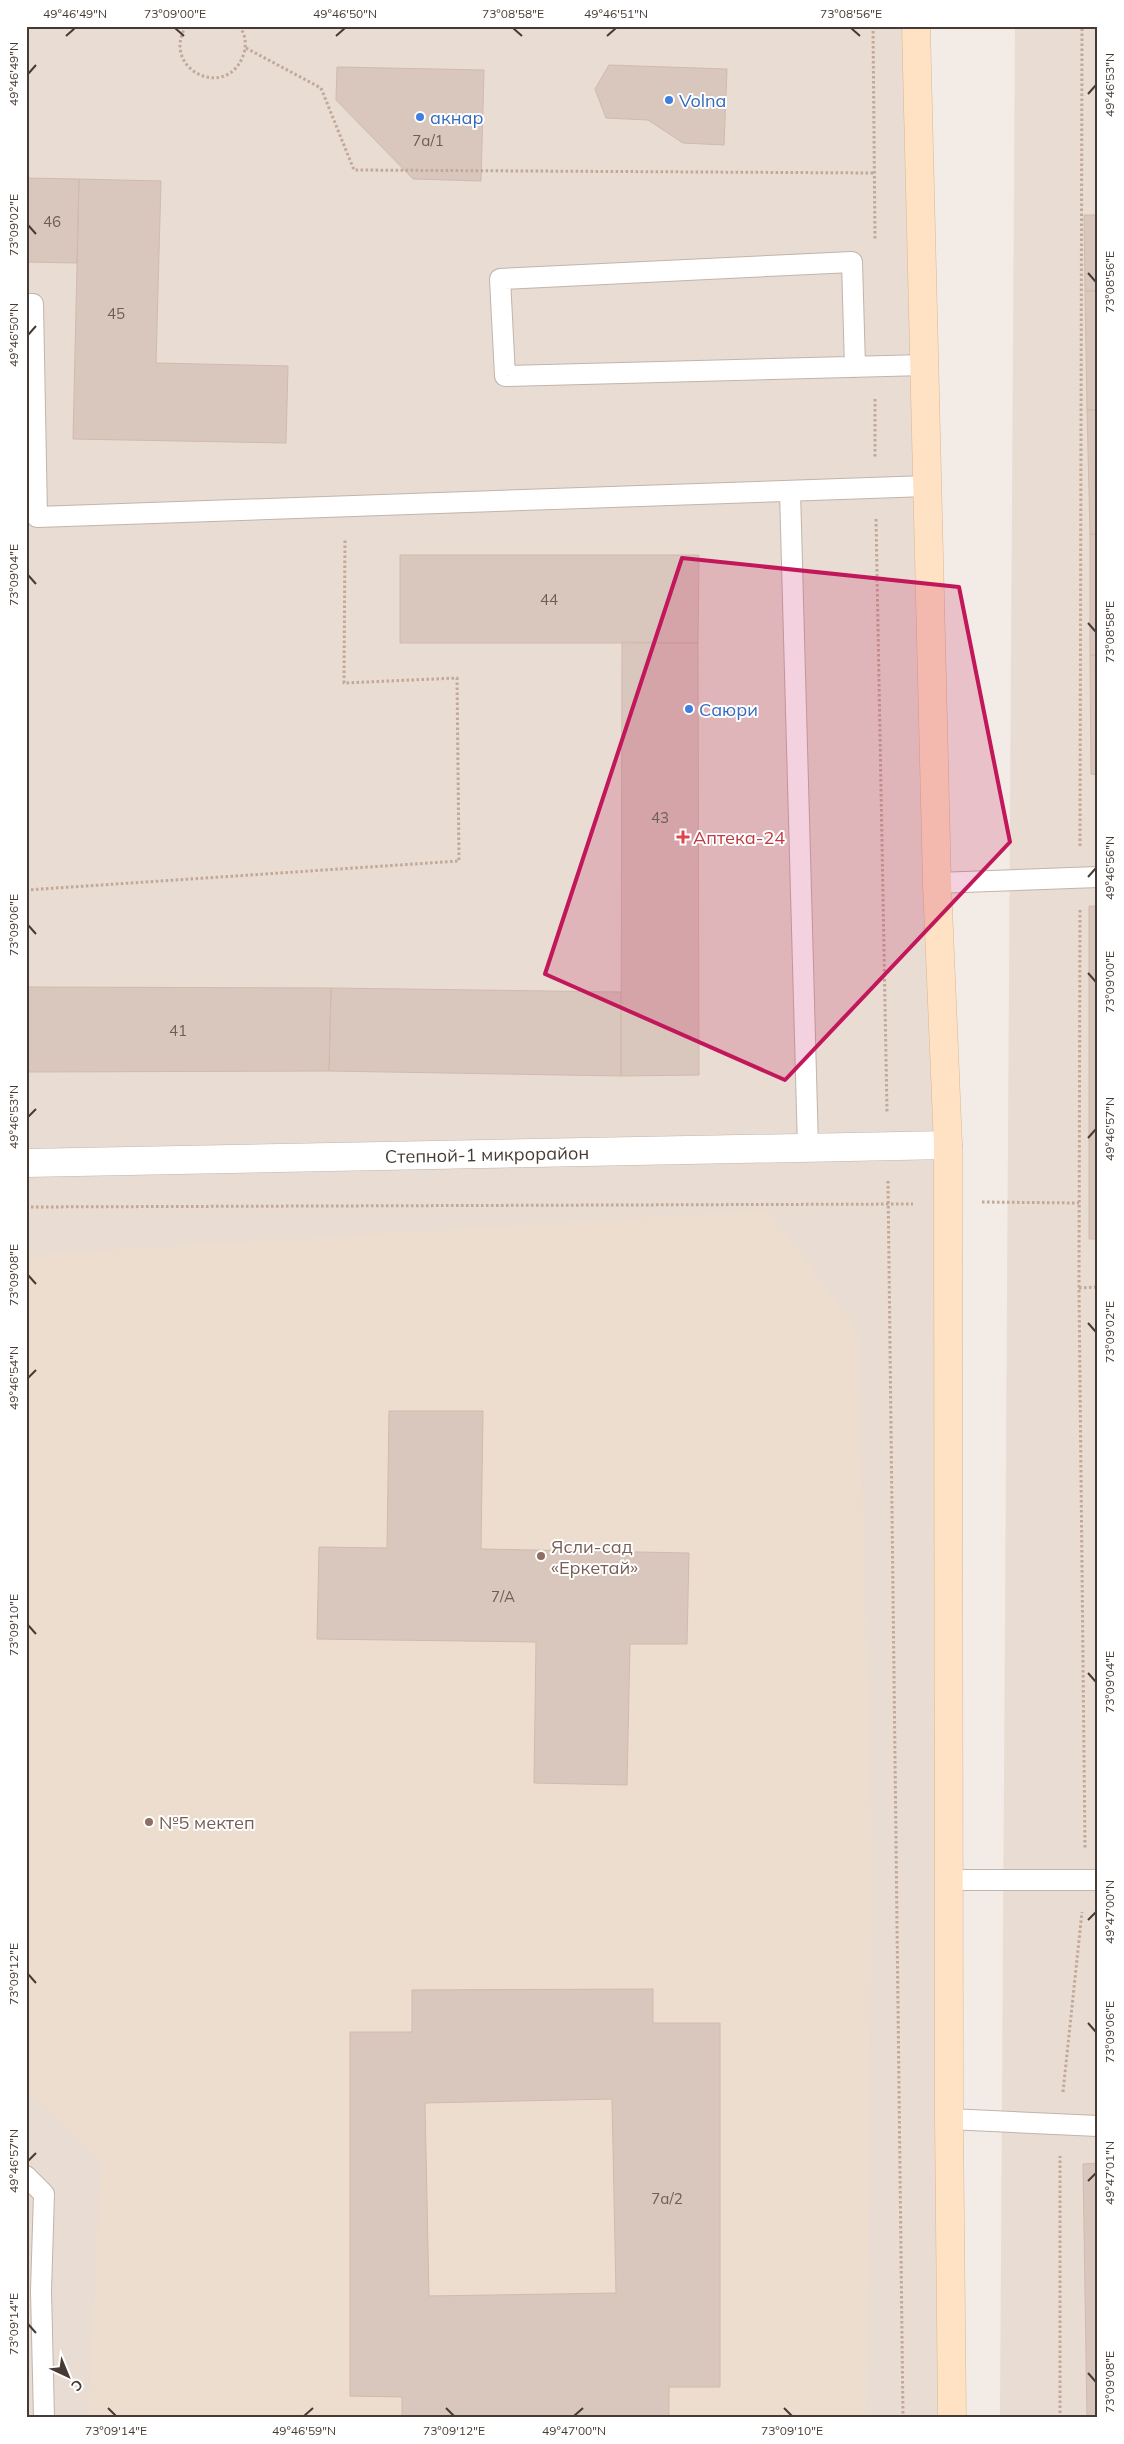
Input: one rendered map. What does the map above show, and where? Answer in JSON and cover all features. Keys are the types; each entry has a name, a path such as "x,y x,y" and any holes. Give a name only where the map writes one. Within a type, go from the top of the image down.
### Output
{"street":[{"path":"916,26 937,883 948,1145 949,2119 952,2418"},
{"name":"Степной-1 микрорайон","path":"26,1163 948,1145"}],"lane":[{"path":"855,367 852,262 500,279 505,376 855,367 924,365"},
{"path":"26,304 33,304 37,517 928,486"},
{"path":"790,491 808,1148"},
{"path":"937,883 1089,877"},
{"path":"949,1880 1098,1880"},
{"path":"949,2119 1098,2126"},
{"path":"26,2176 44,2194 33,2292 44,2418"}],"path":[{"path":"186,26 180,36 179,52 188,69 205,78 224,77 239,66 246,48 244,32 239,26"},
{"path":"1082,26 1089,877 1079,1203 1079,1288 1098,1287"},
{"path":"246,48 321,88 354,170 874,173"},
{"path":"875,488 888,1146 903,2418"},
{"path":"26,890 459,862 457,678 344,683 346,506"},
{"path":"26,1207 888,1205 948,1201 1079,1203"}],"highlighted area":[{"path":"682,558 959,587 1010,842 785,1080 545,974"}],"shaded area":[{"path":"26,26 924,26 953,2418 26,2418"},
{"path":"1015,26 1098,26 1098,2418 1000,2418"},
{"path":"768,1210 858,1331 872,1863 866,2418 88,2418 101,2161 26,2090 26,1255"}],"building":[{"path":"609,65 727,69 724,145 683,143 648,120 606,118 595,89"},
{"path":"337,67 484,70 481,181 413,179 336,100"},
{"path":"26,178 79,179 77,263 26,262"},
{"path":"79,179 161,181 156,363 288,366 286,443 73,439"},
{"path":"1084,215 1098,215 1098,291 1085,291"},
{"path":"1085,291 1098,291 1098,410 1087,410"},
{"path":"1087,410 1098,410 1098,534 1090,534"},
{"path":"1090,534 1098,534 1098,655 1090,655"},
{"path":"400,555 699,555 698,643 400,643"},
{"path":"622,642 698,643 699,1075 621,1076"},
{"path":"1090,655 1098,655 1098,775 1091,774"},
{"path":"1089,906 1098,906 1098,1239 1089,1239"},
{"path":"26,987 331,988 329,1071 26,1072"},
{"path":"331,988 621,992 621,1076 329,1071"},
{"path":"389,1411 483,1411 481,1549 689,1553 687,1644 630,1644 627,1785 534,1783 536,1642 317,1639 319,1547 387,1548"},
{"path":"653,1989 653,2023 720,2023 720,2387 669,2387 669,2418 402,2418 402,2397 350,2396 350,2032 412,2032 412,1990","holes":["612,2099 616,2293 429,2296 425,2103"]},
{"path":"1098,2163 1098,2418 1087,2418 1083,2164"}],"place":[{"name":"Volna","path":"669,100"},
{"name":"акнар","path":"420,117"},
{"name":"Саюри","path":"689,709"},
{"name":"Аптека-24","path":"683,837"},
{"name":"Ясли-сад «Еркетай»","path":"541,1556"},
{"name":"№5 мектеп","path":"149,1822"}]}
